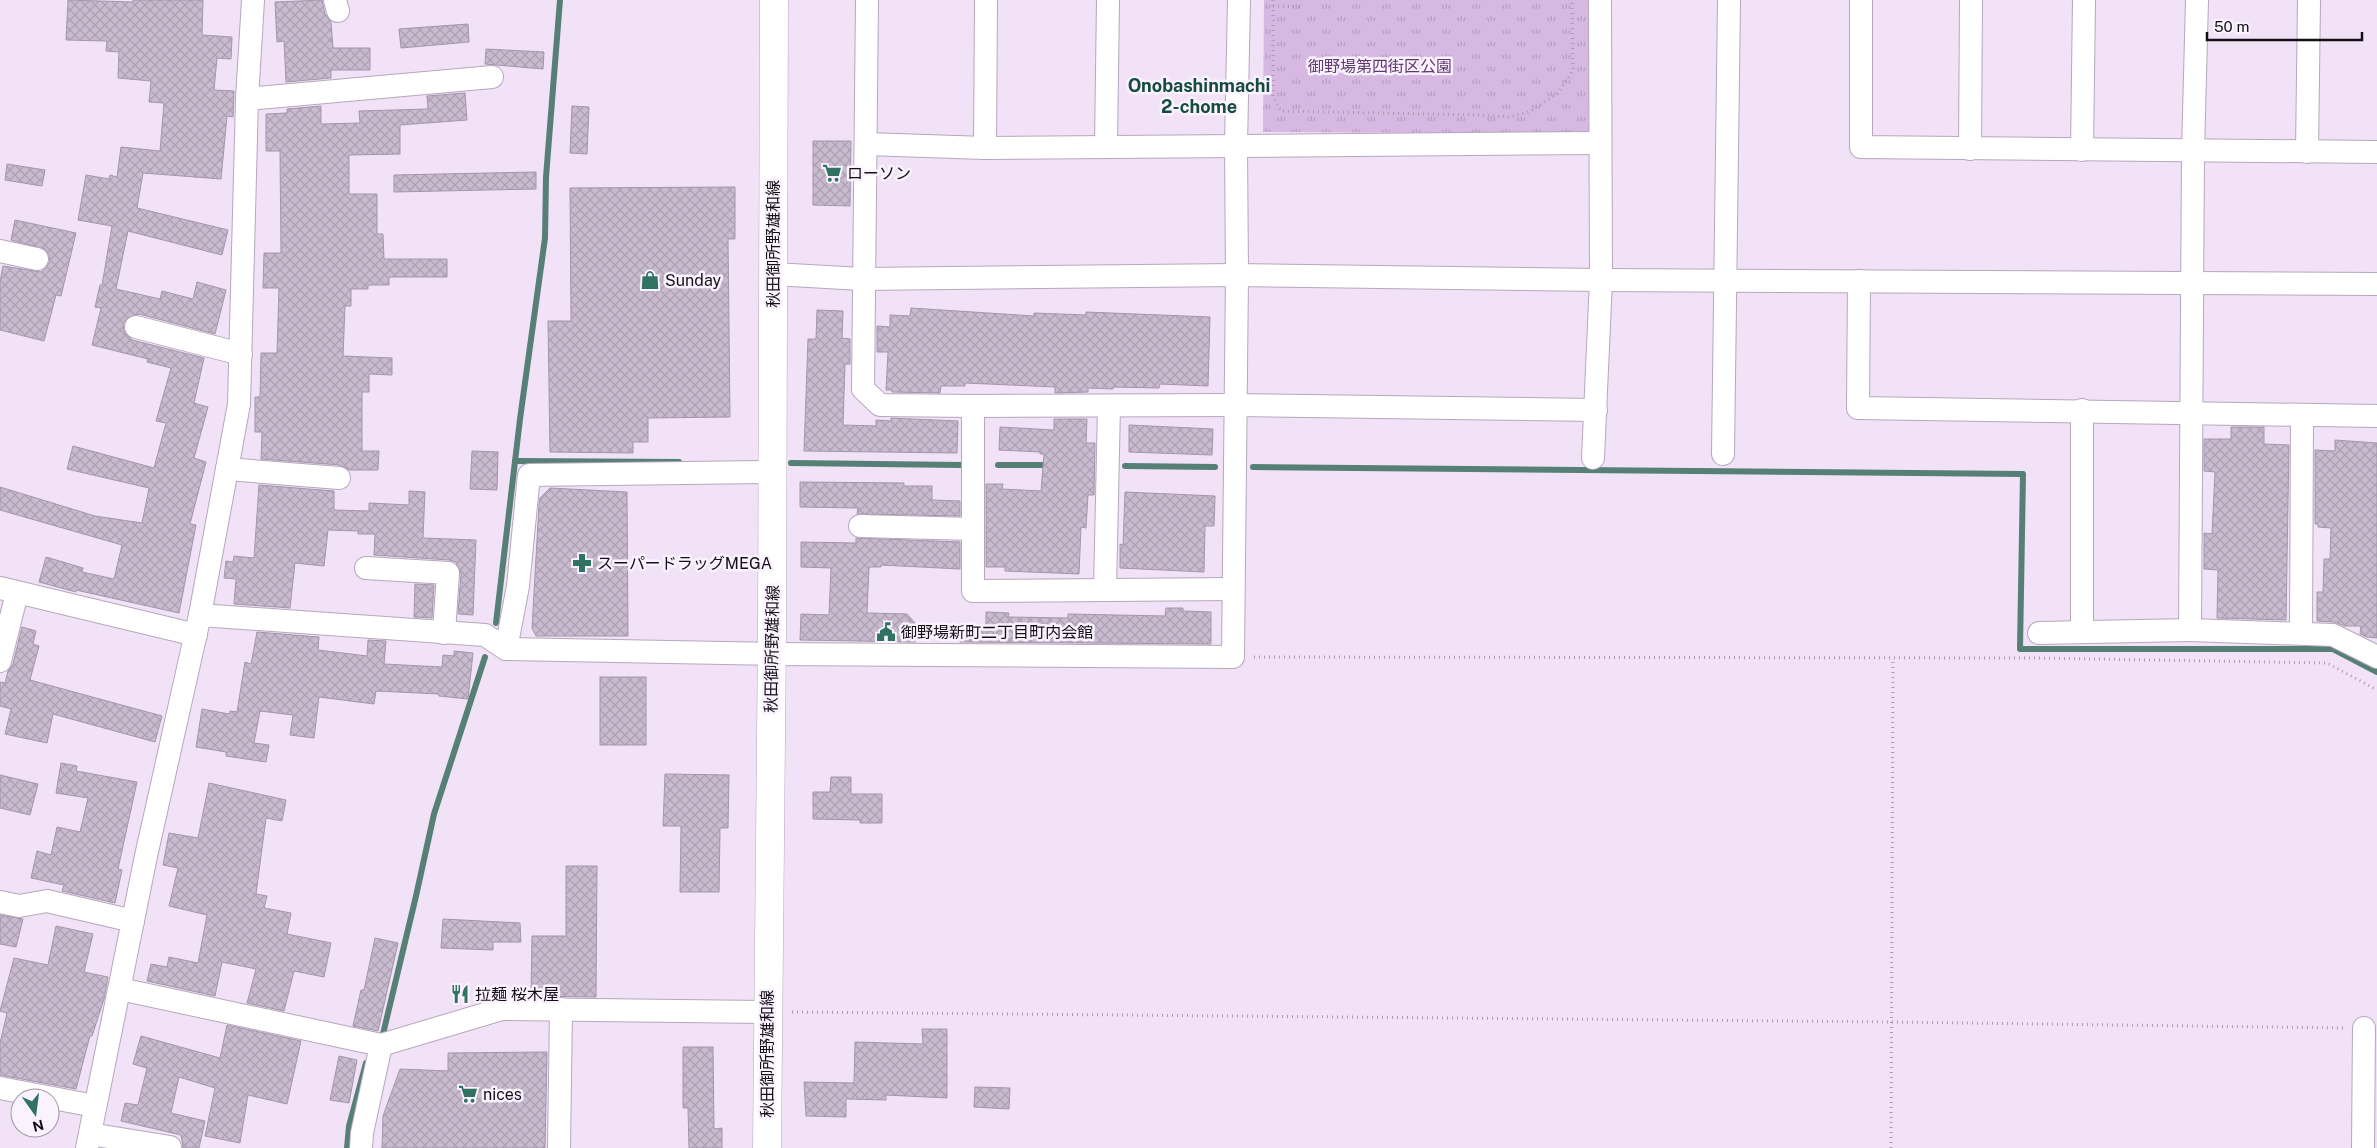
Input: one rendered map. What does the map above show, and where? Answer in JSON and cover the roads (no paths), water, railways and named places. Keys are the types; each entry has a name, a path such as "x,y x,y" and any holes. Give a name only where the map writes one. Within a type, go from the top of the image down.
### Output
{"main road":[{"name":"秋田御所野雄和線","path":"767,1148 772,654 774,0"}],"street":[{"path":"170,1147 88,1141 133,922 198,625 239,404 248,99 253,0"},
{"path":"867,0 866,144 862,280 863,389 880,405 1235,405 1596,410"},
{"path":"985,148 986,0"},
{"path":"1106,146 1108,0"},
{"path":"0,661 8,590 198,625 485,636 506,649 772,654 1233,657 1237,275 1236,145 1239,0"},
{"path":"1594,458 1601,280 1599,144 1600,0"},
{"path":"1722,454 1730,0"},
{"path":"1861,0 1861,147 2193,152 2377,152"},
{"path":"1970,149 1971,0"},
{"path":"2082,150 2084,0"},
{"path":"2190,630 2193,152 2197,0"},
{"path":"2307,152 2309,0"},
{"path":"248,99 492,77"},
{"path":"866,144 985,148 1599,144"},
{"path":"0,251 38,259"},
{"path":"773,274 862,280 1237,275 1601,280 2377,284"},
{"path":"1859,281 1858,408 2192,411 2302,416 2377,416"},
{"path":"136,326 241,354"},
{"path":"973,406 974,591 1233,589"},
{"path":"1105,590 1109,406"},
{"path":"2082,410 2082,631"},
{"path":"2301,633 2302,416"},
{"path":"227,469 339,478"},
{"path":"506,649 518,586 529,475 772,472"},
{"path":"860,526 973,528"},
{"path":"366,568 448,573 444,633"},
{"path":"2039,633 2190,630 2333,635 2377,657"},
{"path":"0,902 19,906 46,901 133,922"},
{"path":"120,988 381,1045 502,1010 767,1012"},
{"path":"559,1148 561,1010"},
{"path":"2363,1148 2364,1028"},
{"path":"361,1148 362,1133 381,1045"},
{"path":"0,1088 95,1106"}],"waterway":[{"path":"496,623 520,419 545,238 546,177 560,0"},
{"path":"515,461 679,462"},
{"path":"791,463 961,465"},
{"path":"998,465 1050,465"},
{"path":"1125,466 1215,467"},
{"path":"1253,467 2023,474 2020,649 2333,649 2377,672"},
{"path":"383,1034 434,814 485,657"},
{"path":"347,1148 349,1126 366,1063"}],"place":[{"name":"ローソン","path":"832,173"},
{"name":"Sunday","path":"650,280"},
{"name":"スーパードラッグMEGA","path":"582,563"},
{"name":"御野場新町二丁目町内会館","path":"886,632"},
{"name":"拉麺 桜木屋","path":"460,994"},
{"name":"nices","path":"468,1094"}],"district":[{"name":"Onobashinmachi 2-chome","path":"1199,95"}],"park label":[{"name":"御野場第四街区公園","path":"1380,66"}]}
